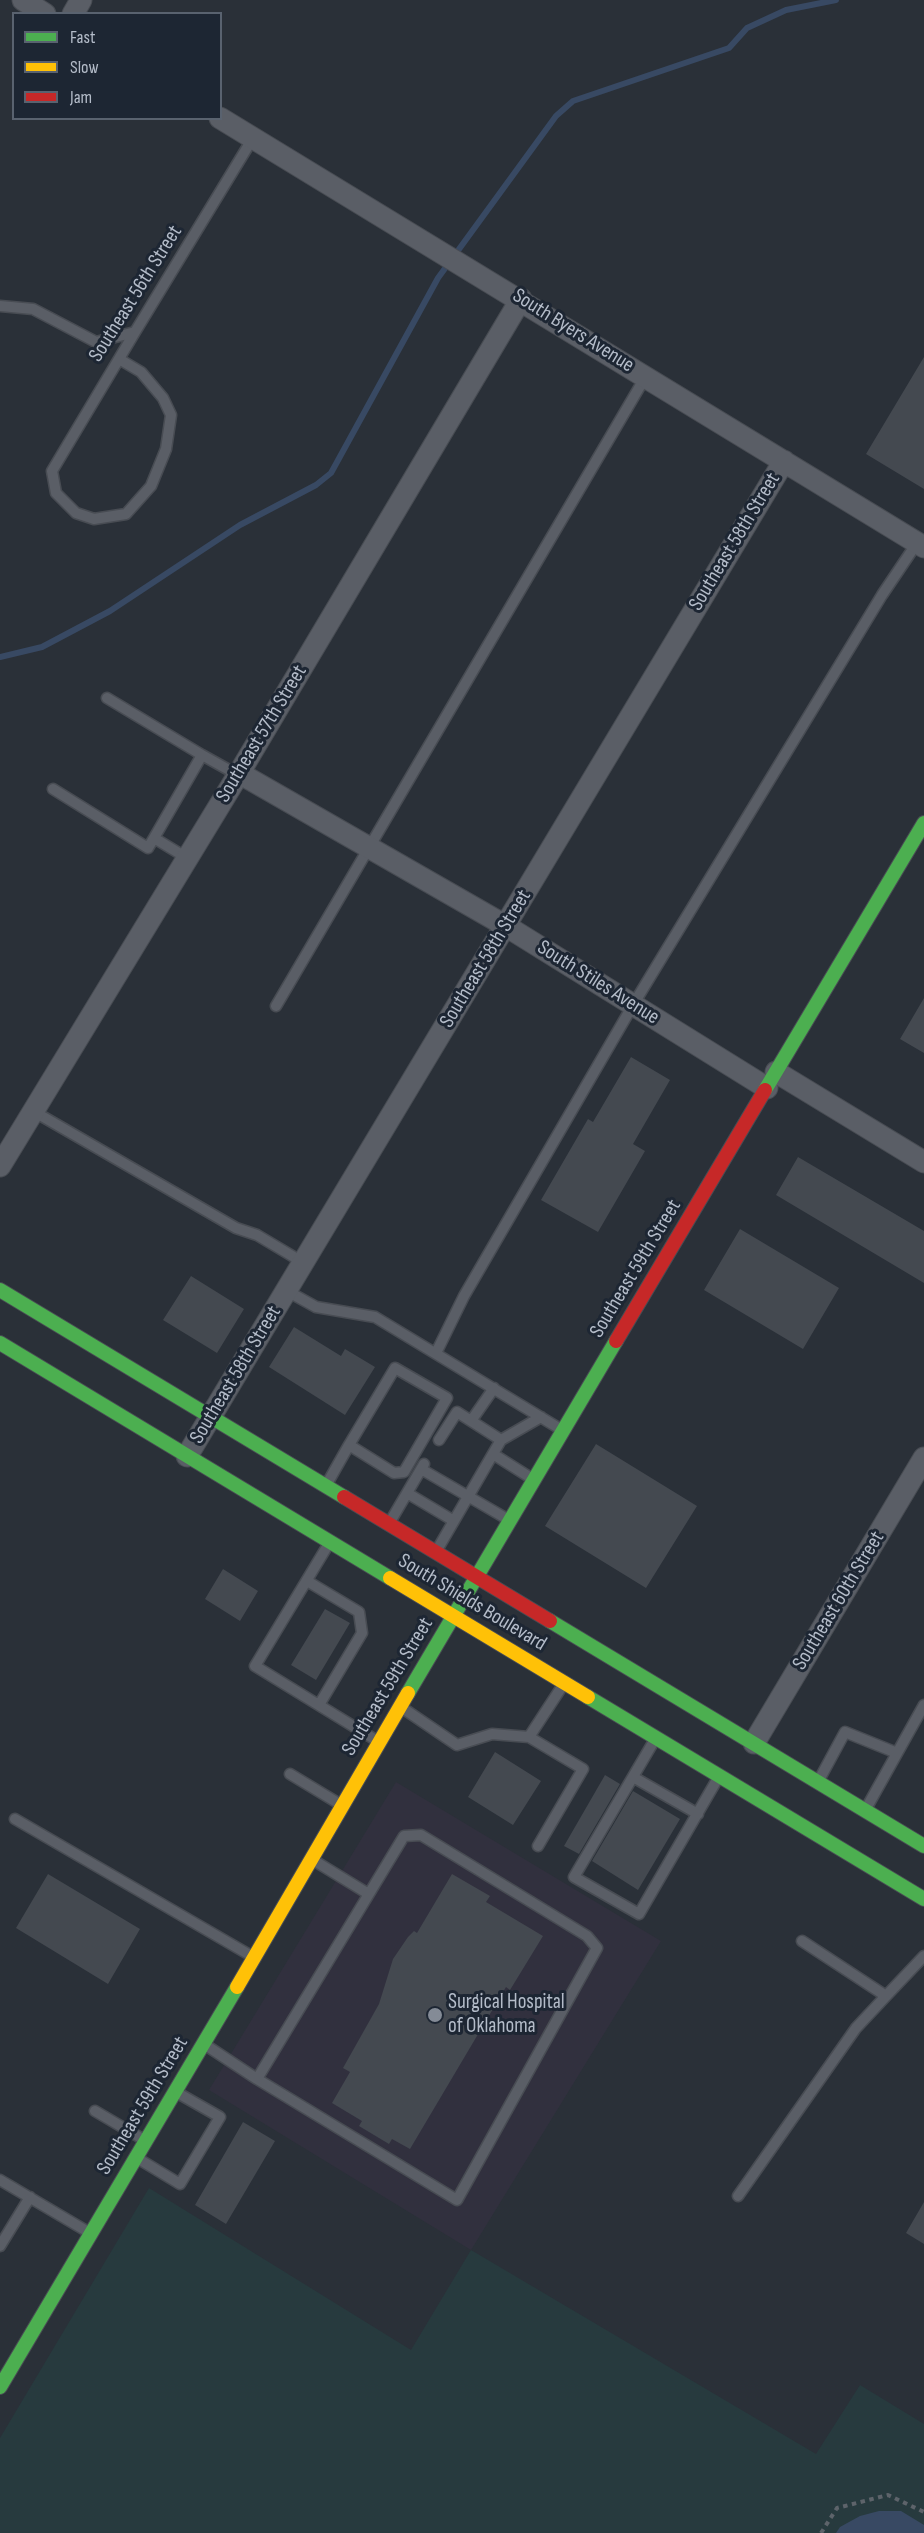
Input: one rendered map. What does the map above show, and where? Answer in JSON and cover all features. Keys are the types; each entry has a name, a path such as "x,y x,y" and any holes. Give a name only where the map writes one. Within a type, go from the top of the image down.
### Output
{"main road":[{"name":"Southeast 59th Street","path":"0,2387 255,1958 454,1617 475,1577 924,823"},
{"name":"South Shields Boulevard","path":"0,1290 924,1846"},
{"name":"South Shields Boulevard","path":"0,1343 924,1899"}],"street":[{"path":"23,0 42,12"},
{"name":"South Byers Avenue","path":"222,119 521,299 921,545"},
{"name":"Southeast 57th Street","path":"0,1167 238,774 521,299"},
{"name":"Southeast 58th Street","path":"187,1456 784,460"},
{"name":"South Stiles Avenue","path":"238,774 506,926 633,1005 924,1162"},
{"name":"Southeast 60th Street","path":"754,1743 924,1458"}],"lane":[{"name":"Southeast 56th Street","path":"119,359 141,372 163,398 171,415 166,449 151,486 126,514 94,519 76,513 56,493 52,471 135,332 253,138"},
{"path":"0,306 33,309 96,342 135,332"},
{"path":"276,1006 646,376"},
{"path":"436,1353 464,1296 633,1005 876,605 921,545"},
{"path":"107,698 238,774"},
{"path":"53,789 148,848 202,755"},
{"path":"154,838 187,858"},
{"path":"33,1111 236,1228 257,1235 303,1263"},
{"path":"287,1291 316,1307 375,1317 564,1431"},
{"path":"325,1487 349,1445 395,1368 447,1398 404,1472 394,1473 349,1445"},
{"path":"471,1421 494,1388"},
{"path":"439,1440 457,1412 501,1440"},
{"path":"435,1553 501,1440 541,1417"},
{"path":"494,1454 534,1479"},
{"path":"388,1524 423,1467 468,1497 510,1520"},
{"path":"407,1493 454,1521"},
{"path":"330,1542 255,1666 380,1743"},
{"path":"307,1581 359,1612 362,1633 319,1705"},
{"path":"529,1737 565,1683"},
{"path":"865,1810 924,1705"},
{"path":"400,1707 457,1745 492,1734 529,1737 583,1769 538,1846"},
{"path":"818,1782 845,1732 897,1753"},
{"path":"656,1738 574,1876 639,1914 720,1776"},
{"path":"290,1774 343,1806"},
{"path":"633,1777 698,1814"},
{"path":"15,1819 255,1958"},
{"path":"204,2044 257,2079 457,2200 597,1948 587,1936 421,1835 404,1836 367,1893 257,2079"},
{"path":"312,1860 367,1893"},
{"path":"802,1941 886,1996"},
{"path":"738,2196 856,2028 924,1956"},
{"path":"137,2157 180,2184 220,2116 176,2092"},
{"path":"95,2110 147,2141"},
{"path":"0,2180 91,2234"},
{"path":"0,2246 30,2198"}],"path":[{"path":"821,2533 837,2508 888,2495 895,2496 924,2512"}],"shaded area":[{"name":"Surgical Hospital of Oklahoma","path":"396,1782 661,1941 471,2250 209,2090"}],"green space":[{"path":"149,2188 411,2350 471,2250 816,2454 860,2385 924,2424 924,2533 0,2533 0,2438"}],"water":[{"path":"879,2511 901,2511 924,2525 924,2533 836,2533 840,2527 860,2516"}],"building":[{"path":"924,357 924,489 866,454"},
{"path":"924,998 924,1053 900,1039"},
{"path":"631,1057 670,1080 633,1144 645,1151 598,1232 541,1200 588,1119 593,1122"},
{"path":"798,1157 924,1231 924,1283 776,1195"},
{"path":"740,1229 839,1288 803,1349 704,1290"},
{"path":"191,1276 244,1309 217,1353 163,1320"},
{"path":"294,1327 341,1356 345,1349 375,1367 345,1415 269,1367"},
{"path":"596,1444 697,1506 646,1588 545,1526"},
{"path":"223,1569 258,1591 240,1621 205,1599"},
{"path":"325,1609 350,1623 316,1680 291,1665"},
{"path":"495,1752 541,1781 513,1825 468,1797"},
{"path":"605,1775 620,1784 579,1854 564,1846"},
{"path":"633,1791 680,1819 638,1890 592,1861"},
{"path":"48,1874 140,1929 108,1984 16,1928"},
{"path":"452,1874 490,1896 486,1902 543,1936 510,1990 506,1987 410,2149 392,2139 389,2144 359,2126 362,2121 332,2103 350,2072 343,2068 379,2004 393,1959 408,1937 414,1931 417,1933"},
{"path":"243,2122 275,2141 226,2224 195,2205"},
{"path":"924,2202 924,2244 906,2233"}],"waterway":[{"path":"0,657 42,647 110,611 240,525 316,485 331,473 438,278 556,116 573,101 729,48 747,28 786,10 836,0"}],"traffic: fast":[{"path":"765,1090 924,823"},
{"path":"0,1290 344,1497"},
{"path":"408,1693 616,1341"},
{"path":"0,1343 390,1578"},
{"path":"550,1621 924,1846"},
{"path":"588,1697 924,1899"},
{"path":"0,2387 237,1987"}],"traffic: slow":[{"path":"390,1578 588,1697"},
{"path":"237,1987 408,1693"}],"traffic: jam":[{"path":"616,1341 765,1090"},
{"path":"344,1497 550,1621"}],"place":[{"name":"Surgical Hospital of Oklahoma","path":"435,2015"}]}
